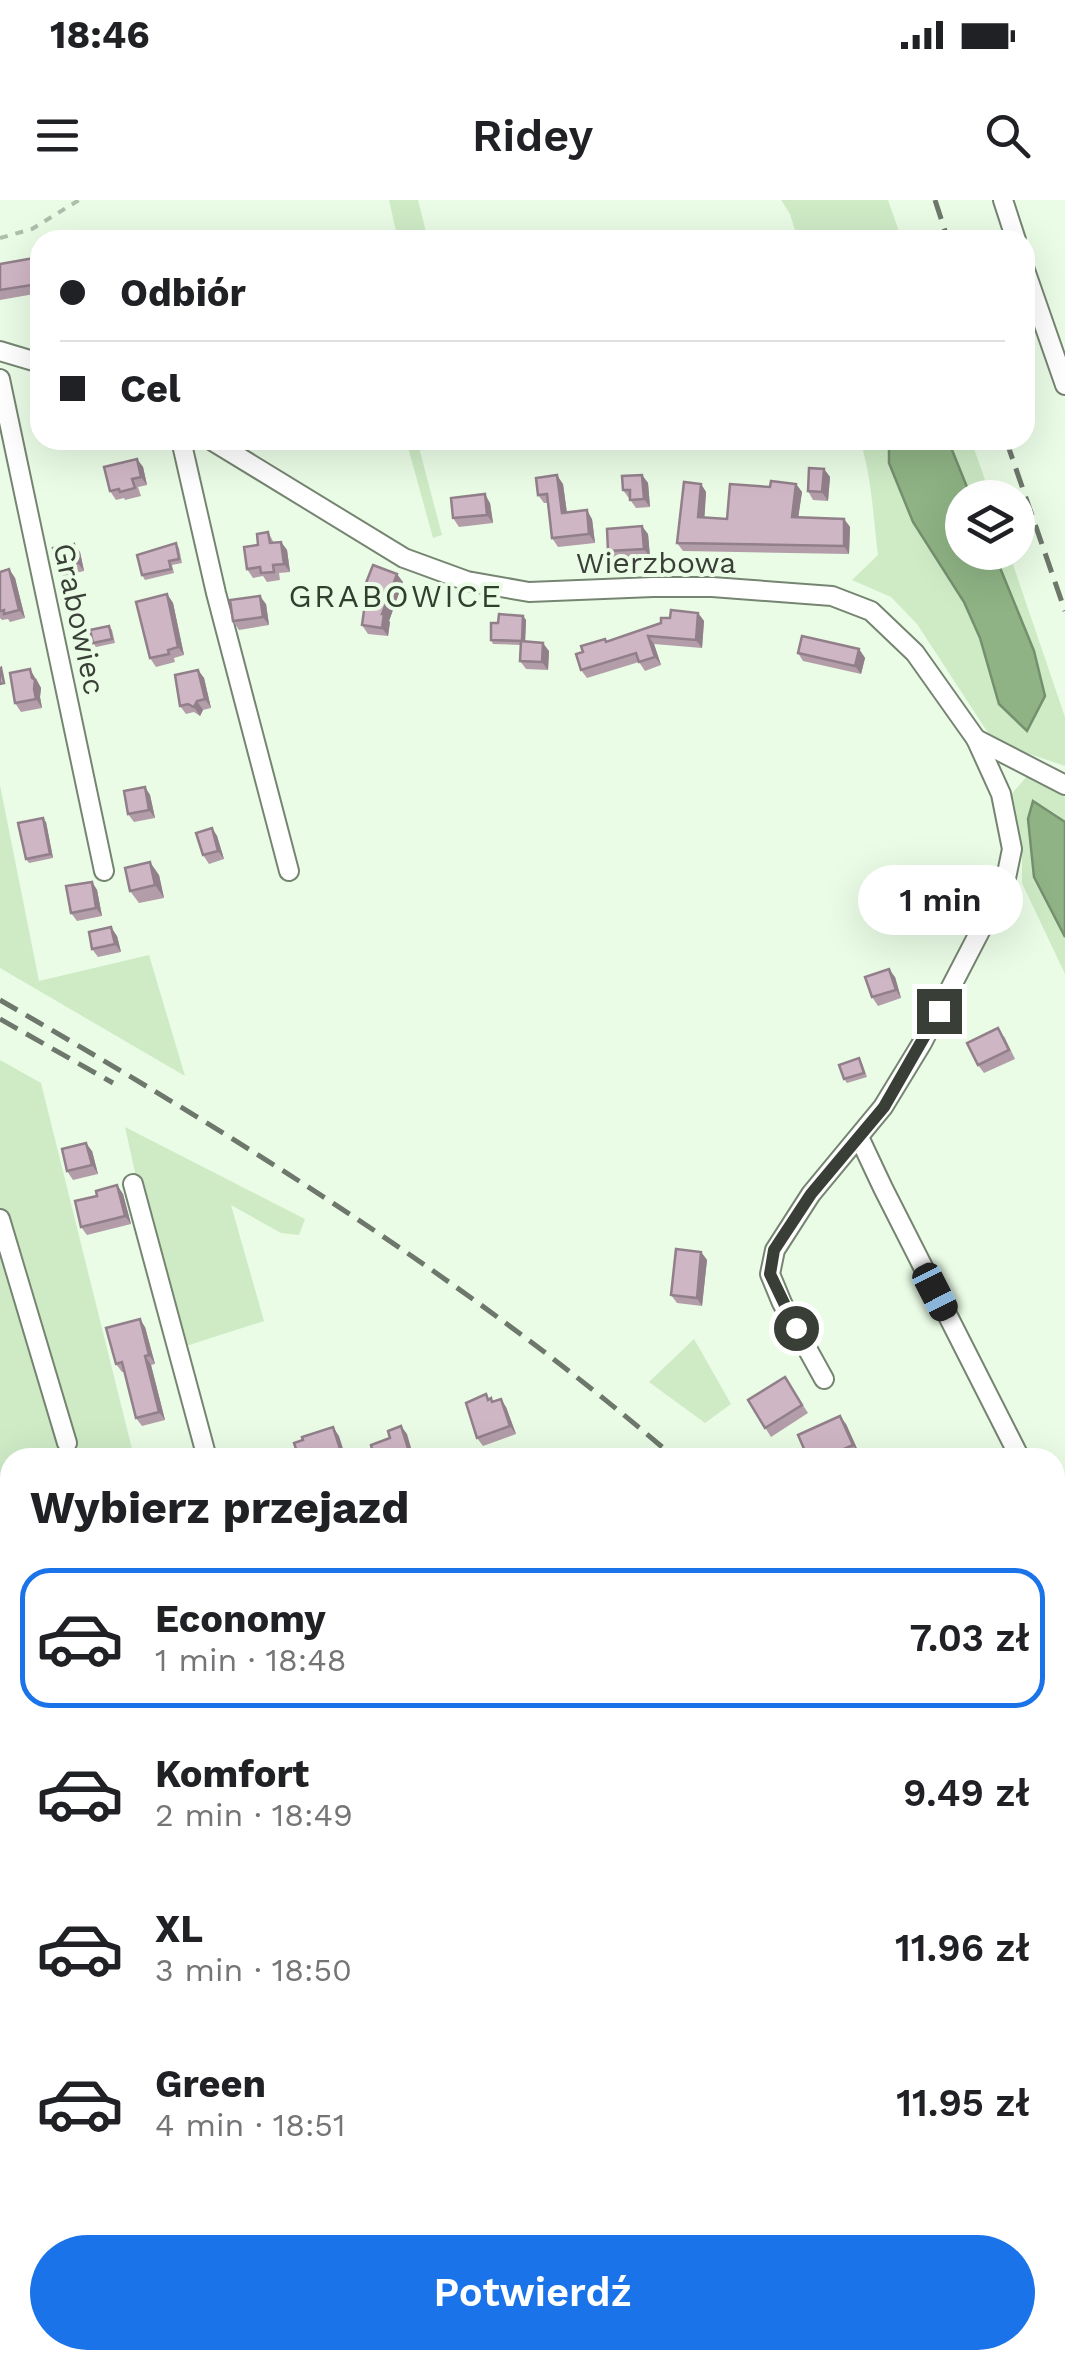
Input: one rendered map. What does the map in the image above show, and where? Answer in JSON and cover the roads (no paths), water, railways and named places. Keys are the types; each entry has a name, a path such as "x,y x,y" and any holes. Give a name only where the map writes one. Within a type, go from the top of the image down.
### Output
{"street":[{"path":"1003,200 1013,230"},
{"path":"1035,299 1065,386"},
{"path":"0,350 30,360"},
{"name":"Grabowiec","path":"0,379 104,871"},
{"path":"183,450 288,872"},
{"name":"Wierzbowa","path":"227,450 404,558 467,582 529,592 712,587 832,596 872,611 915,653 976,739 1065,786"},
{"path":"824,1379 770,1274 774,1250 811,1194 884,1107 1005,883 1012,849 1001,794 976,739"},
{"path":"1001,794 1025,765"},
{"path":"860,1137 1015,1448"},
{"path":"133,1184 204,1448"},
{"path":"0,1218 67,1443"}],"railway":[{"path":"935,200 945,230"},
{"path":"1009,450 1065,611"},
{"path":"0,1000 176,1104 348,1213 516,1330 663,1448"},
{"path":"0,1019 113,1083"}],"district":[{"name":"GRABOWICE","path":"396,596"}]}
